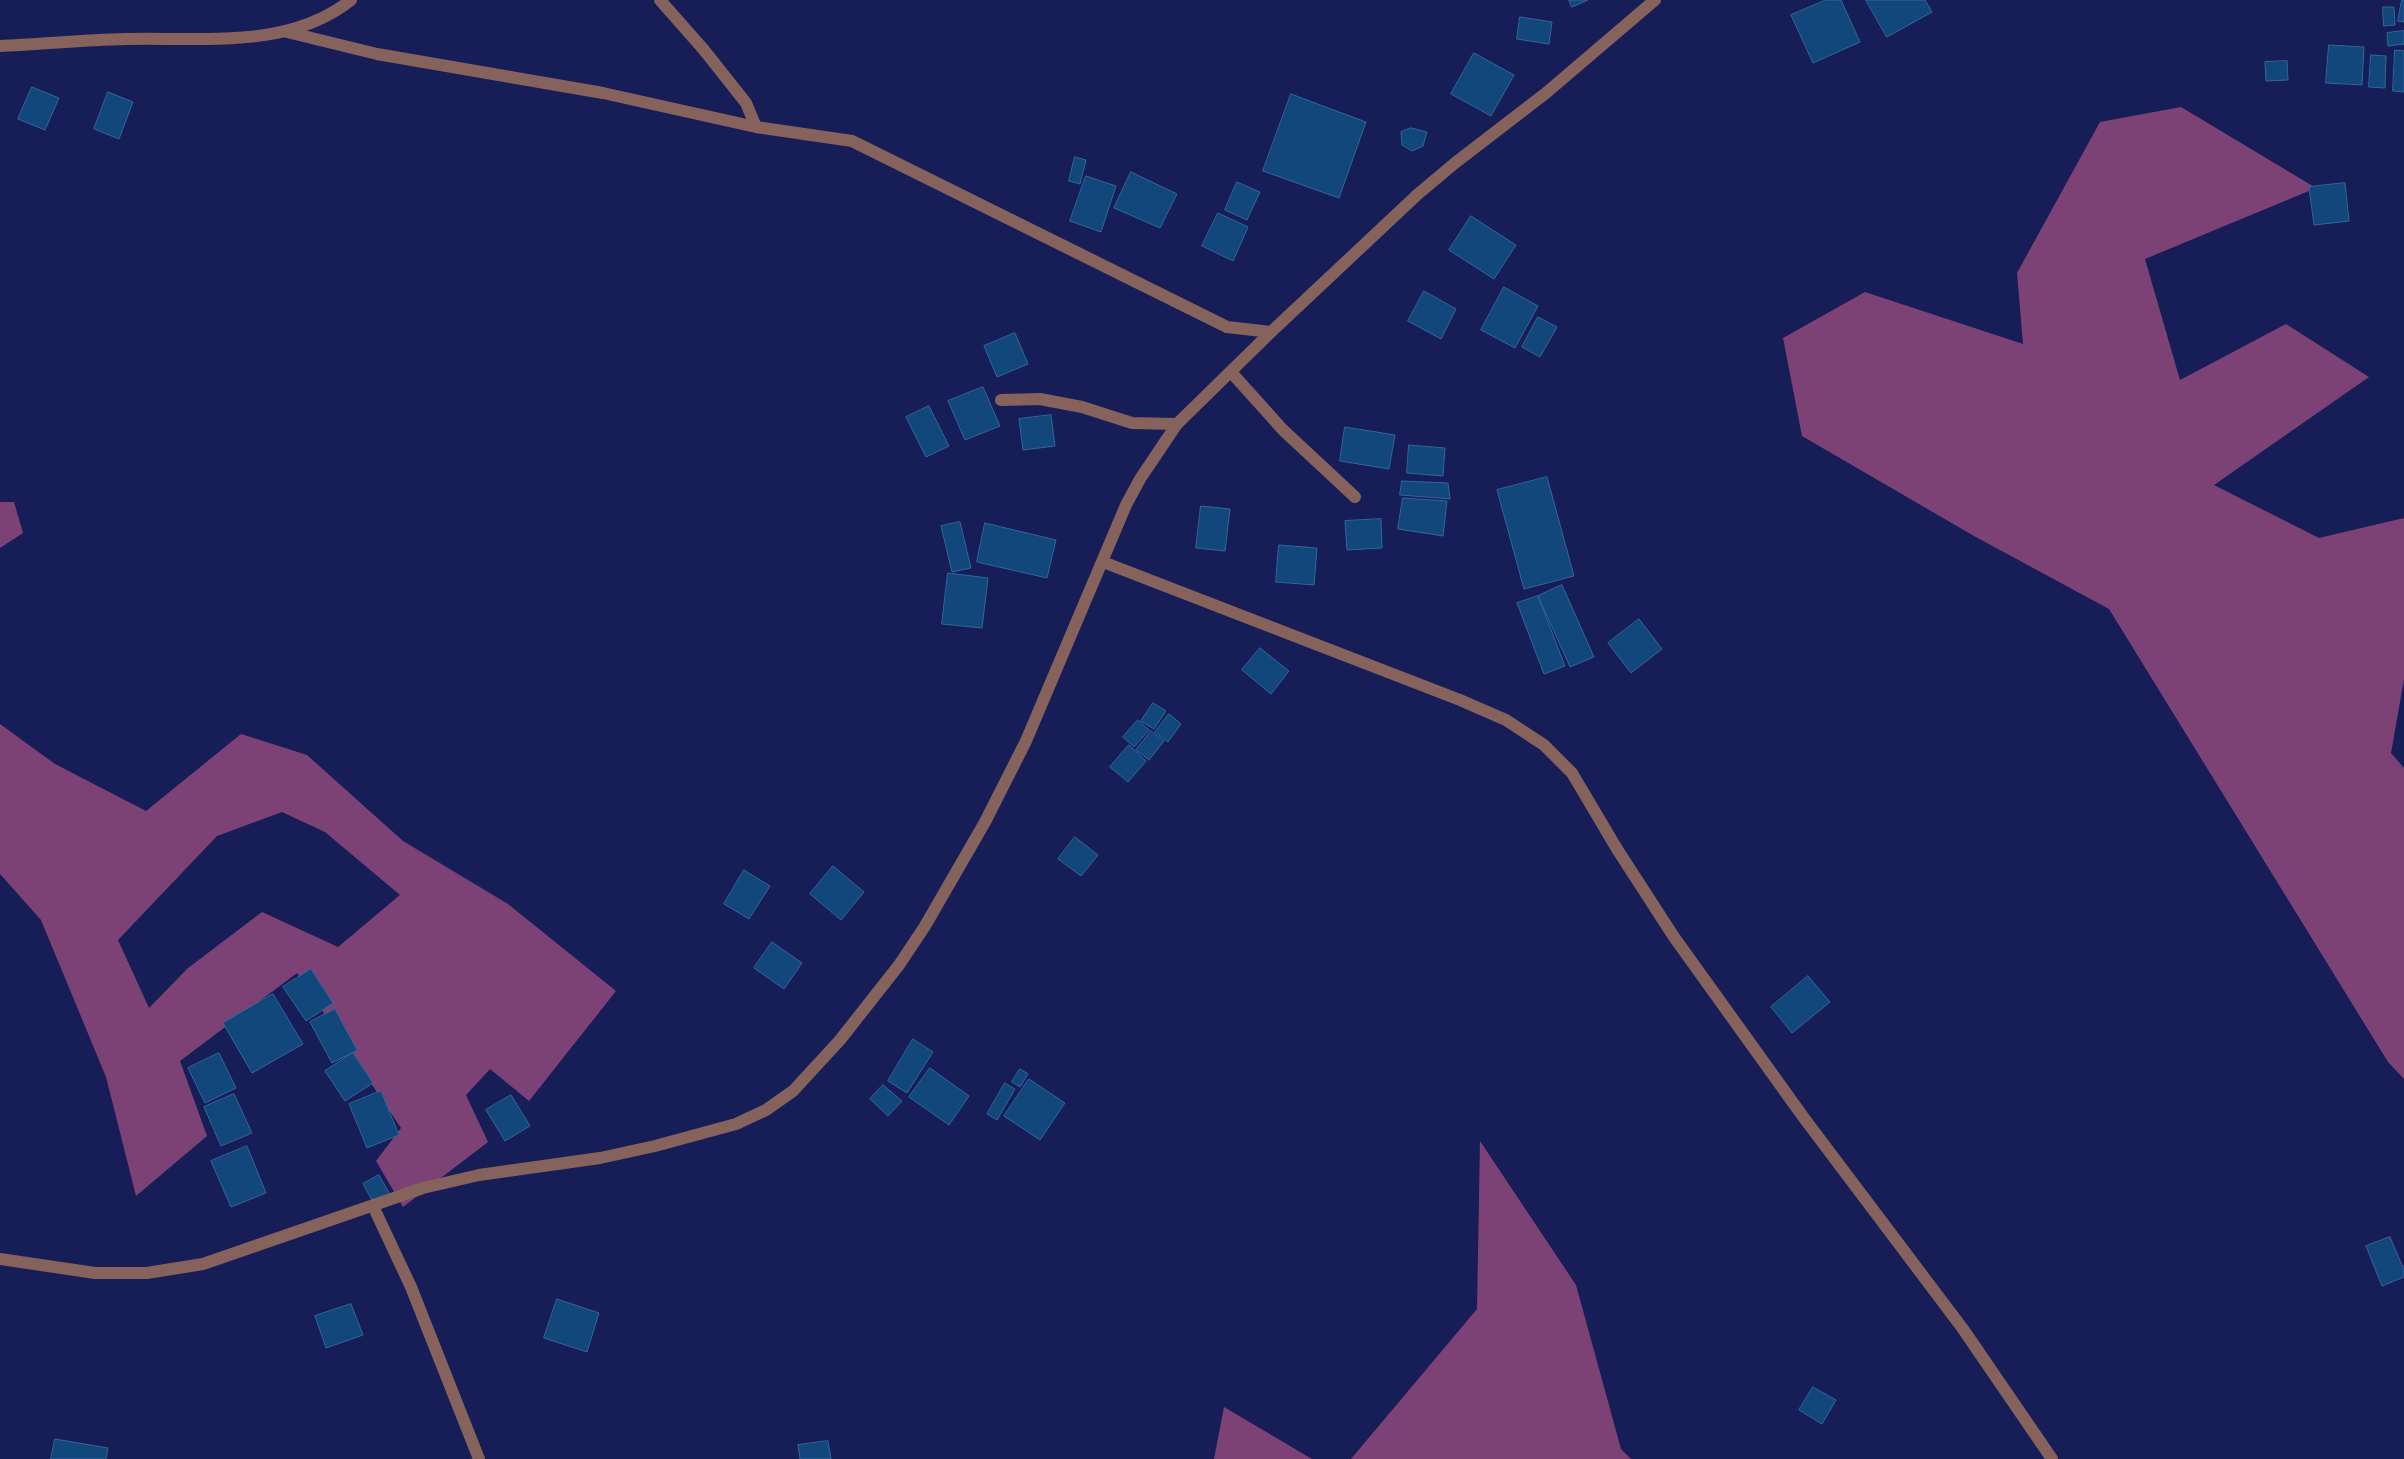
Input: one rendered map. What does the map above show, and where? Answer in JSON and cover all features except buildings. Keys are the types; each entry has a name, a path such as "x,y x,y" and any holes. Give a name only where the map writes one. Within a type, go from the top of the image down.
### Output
{"street":[{"path":"0,46 123,39 259,36 287,32 315,20 351,0"},
{"path":"660,0 746,102 756,127"},
{"path":"0,1259 95,1273 147,1272 203,1264 423,1188 469,1177 600,1158 736,1124 766,1110 793,1091 840,1040 899,965 954,877 985,822 1026,741 1131,496 1177,424 1271,332 1418,194 1546,93 1656,0"},
{"path":"287,32 377,54 603,94 756,127 852,141 1227,326 1271,332"},
{"path":"1230,372 1283,430 1355,497"},
{"path":"1002,400 1040,399 1082,407 1132,423 1177,424"},
{"path":"1103,562 1460,700 1506,720 1544,745 1572,772 1617,849 1674,937 1804,1118 1964,1329 2052,1459"},
{"path":"373,1206 411,1287 478,1459"}],"shaded area":[{"path":"2181,107 2316,188 2145,259 2180,380 2286,324 2369,377 2214,485 2319,538 2404,518 2404,679 2391,753 2404,768 2404,1079 2388,1062 2109,609 1974,536 1802,436 1783,338 1865,292 2023,344 2017,273 2100,122"},
{"path":"0,502 14,502 23,533 0,548"},
{"path":"0,724 55,764 146,811 241,734 307,755 403,841 508,904 616,991 529,1101 490,1069 466,1095 488,1142 403,1207 376,1161 401,1128 297,973 180,1061 207,1136 136,1196 106,1077 41,920 0,874","holes":["282,812 325,832 400,895 338,947 262,912 188,968 149,1008 118,940 217,836"]},
{"path":"1480,1141 1576,1285 1621,1449 1631,1459 1351,1459 1477,1309"},
{"path":"1224,1407 1312,1459 1214,1459"}]}
